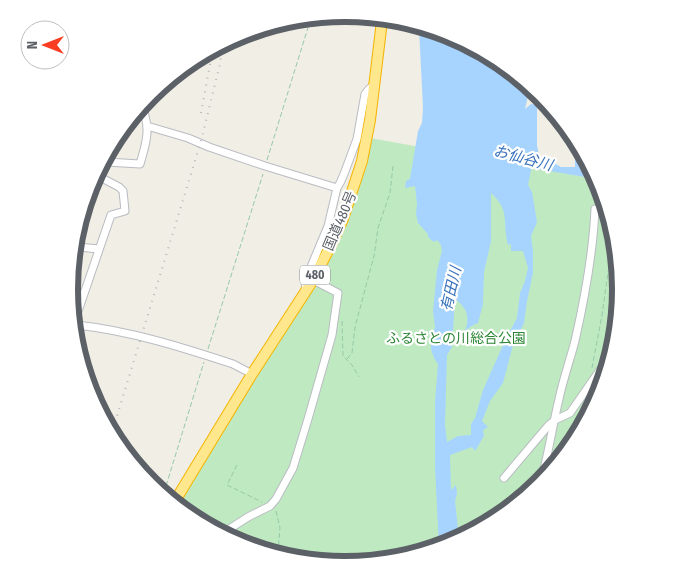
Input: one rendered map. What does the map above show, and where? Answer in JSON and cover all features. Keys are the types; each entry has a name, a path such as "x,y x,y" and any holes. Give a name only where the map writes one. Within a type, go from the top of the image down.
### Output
{"highway":[{"name":"国道480号","path":"178,497 252,374 313,280 343,219 362,161 370,120 381,25"}],"street":[{"path":"305,291 306,278 328,226 337,188 357,139 365,94 374,85"},
{"path":"111,162 140,164 148,134 144,115"},
{"path":"147,126 337,188"},
{"path":"79,311 111,215 125,211 123,192 119,187 103,177"},
{"path":"544,468 587,284 595,209"},
{"path":"82,248 100,249"},
{"path":"228,530 270,506 276,499 292,468 328,349 338,303 338,293 313,280"},
{"path":"81,322 175,345 233,364 252,374"},
{"path":"504,478 541,433 555,420 570,413 599,371"}],"path":[{"path":"208,350 309,25"},
{"path":"347,360 352,353 355,327 374,256 378,228 390,193 393,166"},
{"path":"591,371 602,315 610,257"},
{"path":"341,317 343,356 359,376"},
{"path":"166,487 205,359"}],"green space":[{"name":"ふるさとの川総合公園","path":"370,138 588,177 598,204 607,237 612,272 612,307 603,359 585,408 568,438 546,466 522,490 479,521 431,542 380,554 328,556 276,547 243,536 212,521 181,500 311,288"}],"water":[{"path":"419,33 448,43 479,58 522,89 528,95 525,109 531,104 537,105 537,146 540,158 545,162 552,162 561,167 575,167 576,155 588,177 537,169 532,165 528,185 532,192 537,222 531,236 533,273 524,323 513,345 503,383 490,401 482,421 488,427 483,430 484,436 475,451 472,447 450,455 451,490 456,485 457,494 455,501 458,532 439,539 435,467 435,402 438,364 431,349 431,337 435,328 433,311 437,270 442,251 441,245 437,240 434,242 429,238 418,223 415,186 405,188 406,181 410,179 418,131 422,123","holes":["491,193 504,211 508,245 511,244 511,251 523,251 528,268 520,293 517,318 483,390 475,418 471,424 471,435 458,436 447,442 445,424 447,355 452,347 455,299 465,309 467,317 465,331 478,323 483,304 484,272 491,241"]}],"railway":[{"path":"115,424 201,141 222,53"},
{"path":"201,113 211,59"}],"water label":[{"name":"お仙谷川","path":"523,158"},
{"name":"有田川","path":"451,289"}]}
